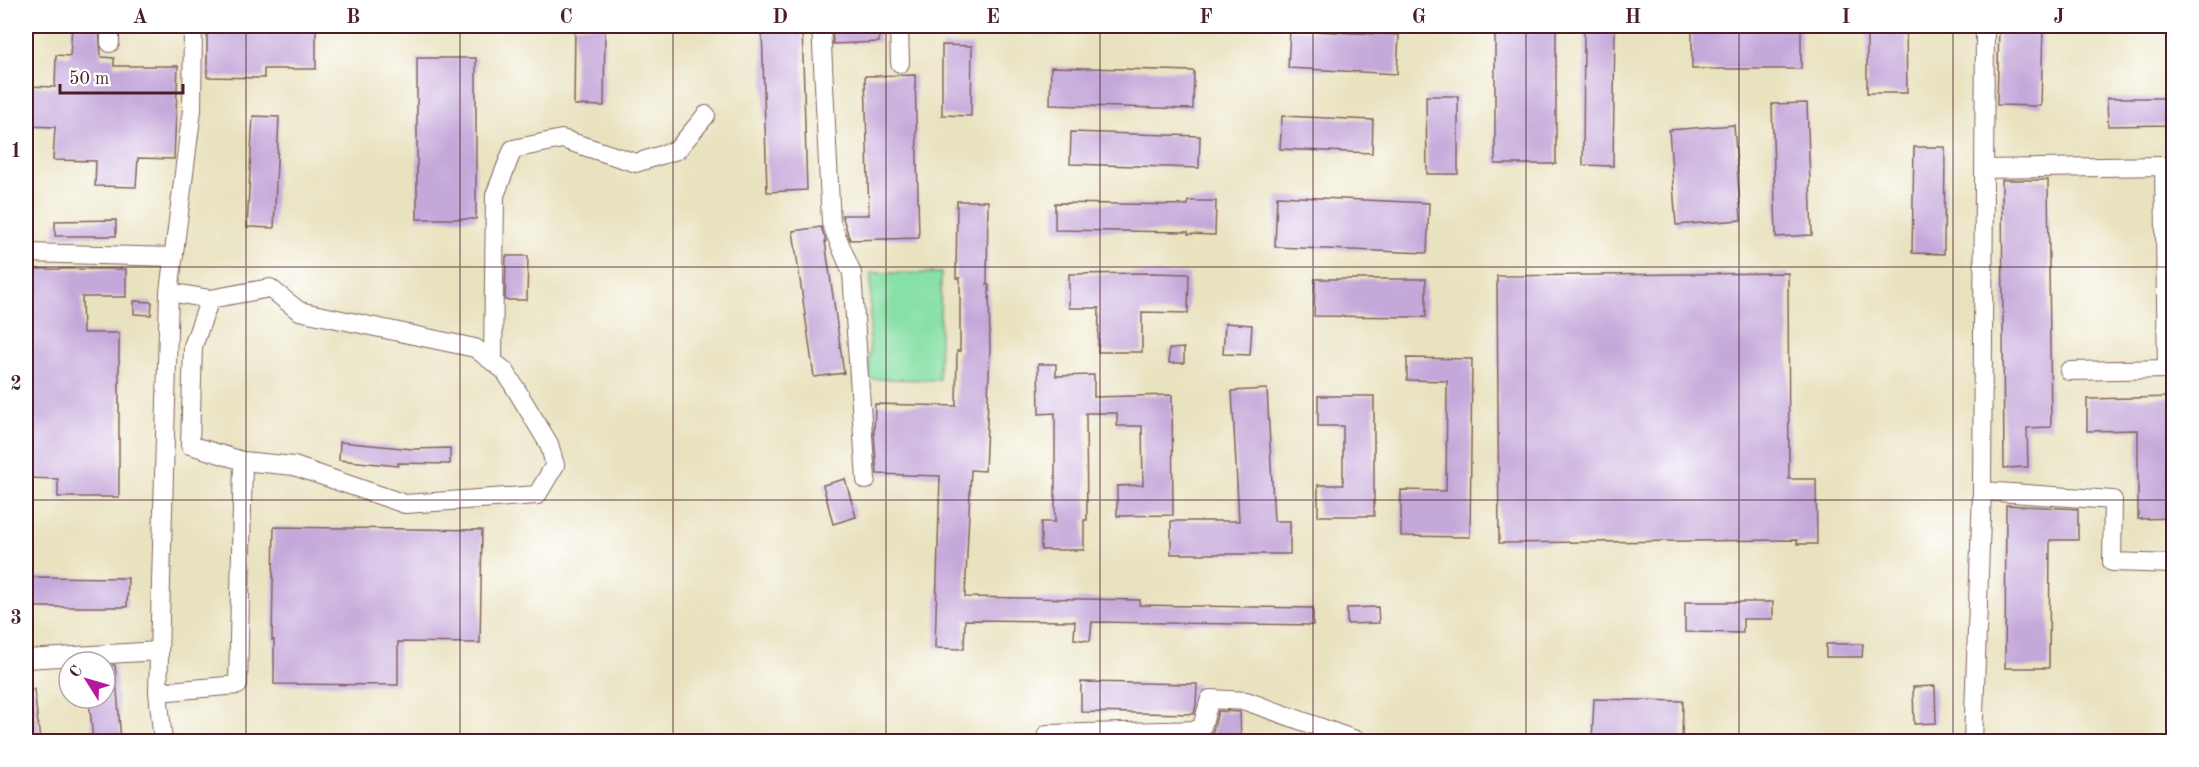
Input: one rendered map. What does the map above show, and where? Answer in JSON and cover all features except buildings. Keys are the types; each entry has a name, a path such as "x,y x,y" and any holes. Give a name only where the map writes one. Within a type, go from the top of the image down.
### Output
{"lane":[{"path":"164,741 158,692 169,292 192,110 193,26"},
{"path":"820,26 831,223 852,273 866,480"},
{"path":"899,26 900,63"},
{"path":"1973,741 1982,491 1985,26"},
{"path":"493,362 495,195 513,149 562,139 636,163 677,150 706,115"},
{"path":"1984,169 2164,166 2167,369 2069,371"},
{"path":"26,253 174,257"},
{"path":"169,292 210,299 270,288 299,311 475,348 505,371 549,444 555,465 537,495 405,504 294,466 243,460 190,445 193,346 210,299"},
{"path":"158,692 238,685 243,460"},
{"path":"1982,491 2113,500 2112,562 2174,564"},
{"path":"26,659 159,651"},
{"path":"1047,734 1201,730 1210,699 1246,701 1361,741"}],"green space":[{"path":"871,273 941,273 939,380 869,379"}]}
